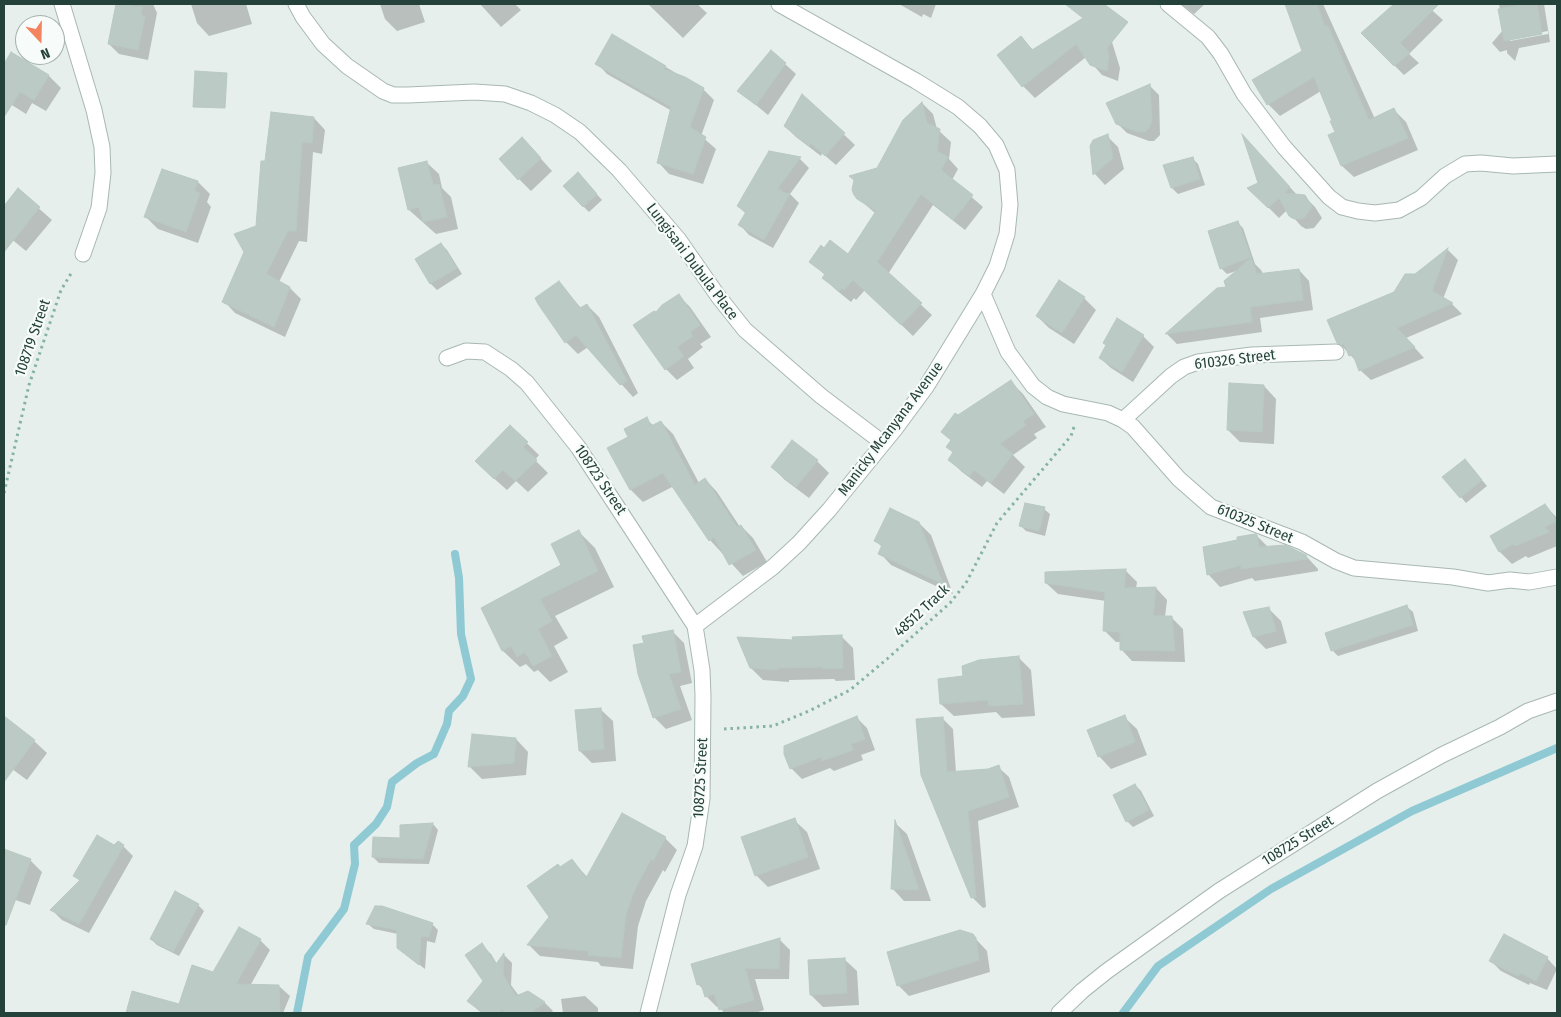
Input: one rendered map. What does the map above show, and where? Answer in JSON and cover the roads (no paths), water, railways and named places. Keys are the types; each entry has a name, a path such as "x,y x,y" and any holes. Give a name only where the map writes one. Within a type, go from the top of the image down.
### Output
{"street":[{"path":"62,4 94,110 102,147 103,173 99,208 83,254"},
{"name":"Lungisani Dubula Place","path":"296,4 303,17 324,44 347,66 383,91 393,95 408,96 474,92 505,94 531,103 555,115 580,132 619,170 680,240 718,296 745,330 821,396 883,443"},
{"name":"Manicky Mcanyana Avenue","path":"695,626 773,567 799,543 829,510 883,443 926,388 983,294 997,266 1007,234 1010,205 1007,170 996,145 980,126 958,106 779,4"},
{"path":"1168,4 1208,37 1221,54 1244,94 1284,147 1329,197 1342,207 1376,213 1399,210 1420,198 1445,176 1465,164 1481,163 1513,166 1557,164"},
{"name":"610325 Street","path":"983,294 1008,352 1033,386 1047,397 1063,404 1108,413 1123,420 1138,432 1179,479 1211,507 1302,542 1354,568 1453,577 1488,583 1510,580 1528,582 1557,577"},
{"name":"108723 Street","path":"447,358 466,352 485,352 511,369 527,383 578,447 695,626"},
{"name":"610326 Street","path":"1123,420 1171,376 1184,367 1198,362 1252,355 1336,352"},
{"name":"108725 Street","path":"648,1013 678,895 695,846 702,799 702,670 695,626"},
{"name":"108725 Street","path":"1059,1013 1107,971 1218,891 1377,791 1528,711 1557,701"}],"waterway":[{"path":"297,1013 308,957 344,909 355,864 354,845 376,824 387,807 392,782 417,763 434,754 447,724 449,711 463,696 471,679 461,634 459,578 455,554"},
{"path":"1123,1013 1158,966 1271,889 1412,811 1557,748"}]}
